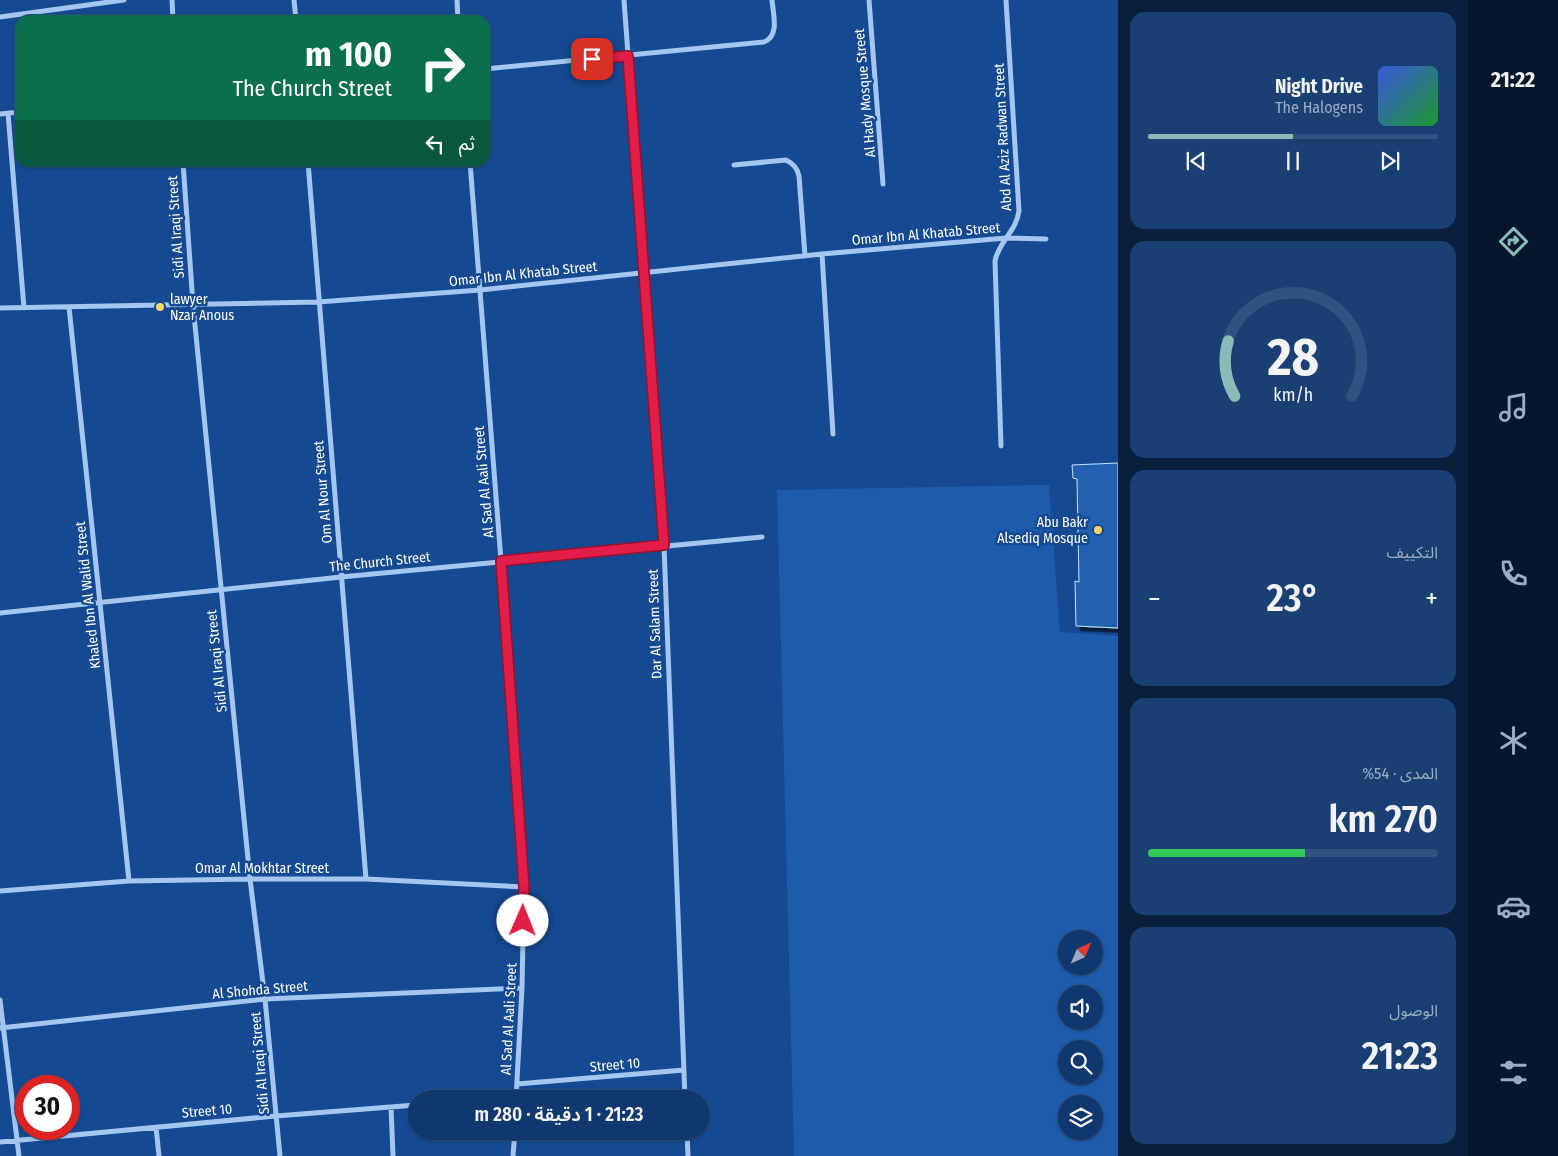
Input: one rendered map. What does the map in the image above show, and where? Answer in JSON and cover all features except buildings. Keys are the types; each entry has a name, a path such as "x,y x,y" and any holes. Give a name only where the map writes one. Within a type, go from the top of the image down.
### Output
{"street":[{"path":"0,17 124,0"},
{"path":"172,0 173,15"},
{"path":"294,0 296,15"},
{"path":"457,0 458,15"},
{"name":"Dar Al Salam Street","path":"624,0 664,545 685,1090"},
{"path":"490,69 764,42 769,40 775,32 772,0"},
{"name":"Al Hady Mosque Street","path":"869,0 883,184"},
{"name":"Abd Al Aziz Radwan Street","path":"1002,446 995,261 997,252 1018,220 1019,211 1006,0"},
{"path":"0,114 15,112"},
{"path":"8,113 24,308"},
{"path":"734,165 786,160 797,169 805,256"},
{"name":"Sidi Al Iraqi Street","path":"183,167 193,305 250,878 265,999 280,1156"},
{"name":"Om Al Nour Street","path":"308,167 366,879"},
{"name":"Al Sad Al Aali Street","path":"470,167 524,887 522,988 517,1090"},
{"name":"Omar Ibn Al Khatab Street","path":"0,308 318,302 480,290 822,254 1006,238 1046,239"},
{"path":"822,254 833,434"},
{"name":"Khaled Ibn Al Walid Street","path":"69,307 129,881"},
{"name":"The Church Street","path":"0,613 501,561 762,537"},
{"name":"Omar Al Mokhtar Street","path":"0,891 129,881 250,878 366,879 524,887"},
{"name":"Al Shohda Street","path":"1,1028 265,999 522,988"},
{"path":"0,1000 1,1028 15,1126"},
{"name":"Street 10","path":"517,1084 684,1070"},
{"name":"Street 10","path":"80,1134 408,1106"},
{"path":"391,1107 393,1156"},
{"path":"156,1127 158,1156"},
{"path":"17,1140 18,1156"},
{"name":"Street 10","path":"0,1142 17,1140"},
{"path":"513,1156 514,1140"},
{"path":"687,1140 688,1156"}],"shaded area":[{"path":"1049,485 1060,632 1118,636 1118,1156 794,1156 777,490"}],"place":[{"name":"lawyer Nzar Anous","path":"160,307"},
{"name":"Abu Bakr Alsediq Mosque","path":"1098,530"}],"route":[{"path":"523,921 524,887 501,561 664,545 628,56 592,59"}]}
